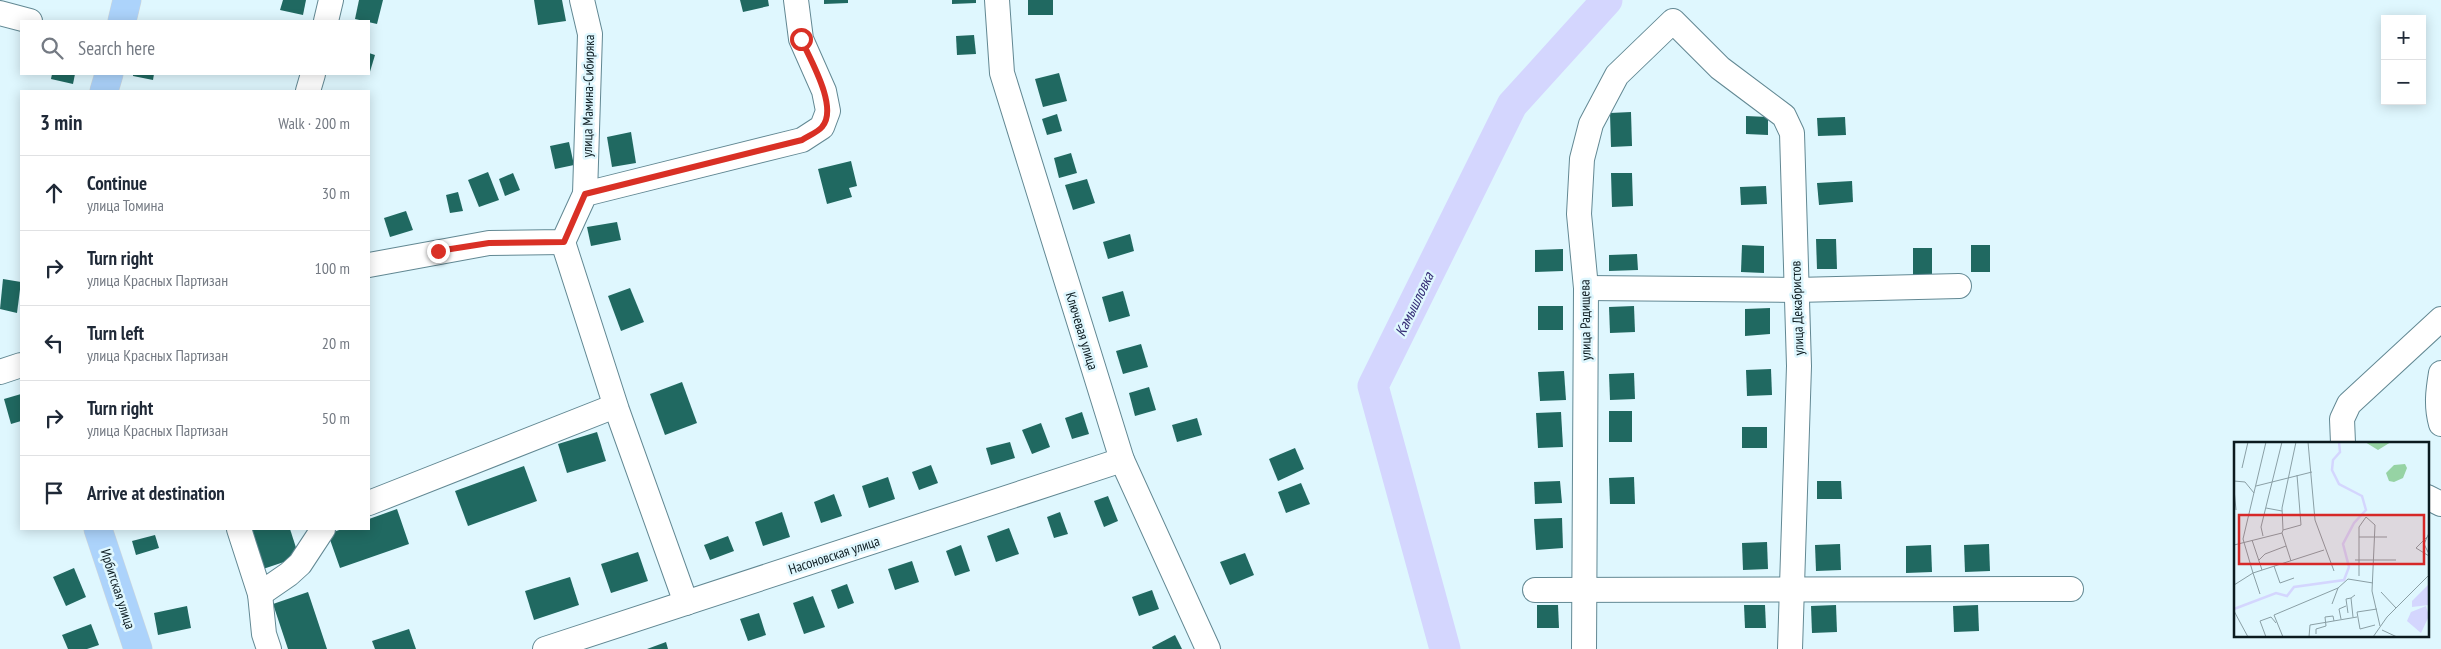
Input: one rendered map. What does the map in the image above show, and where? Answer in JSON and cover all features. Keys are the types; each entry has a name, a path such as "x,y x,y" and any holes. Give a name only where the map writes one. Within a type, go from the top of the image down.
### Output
{"main road":[{"path":"122,20 127,0"},
{"path":"104,90 109,75"},
{"name":"Ирбитская улица","path":"98,530 138,649"}],"street":[{"path":"326,20 331,0"},
{"name":"улица Мамина-Сибиряка","path":"582,0 590,34 585,194"},
{"path":"686,603 615,406 564,242 585,194 802,140 822,127 828,111 824,91 801,39 796,0"},
{"name":"Ключевая улица","path":"997,0 1002,73 1122,460 1208,649"},
{"path":"0,12 27,20"},
{"name":"улица Радищева","path":"1584,649 1586,288 1579,214 1582,158 1591,124 1617,75 1672,21"},
{"name":"улица Декабристов","path":"1672,21 1720,68 1784,116 1792,133 1799,366 1790,649"},
{"path":"308,90 313,75"},
{"path":"370,265 489,243 564,242"},
{"path":"1586,288 1796,290 1959,286"},
{"path":"2343,442 2342,419 2349,404 2441,319"},
{"path":"0,372 20,365"},
{"path":"2441,373 2438,390 2438,412 2441,424"},
{"path":"370,503 615,406"},
{"name":"Насоновская улица","path":"546,649 1122,460"},
{"path":"2428,498 2441,504"},
{"path":"239,530 260,594 264,634 269,649"},
{"path":"260,594 300,564 322,530"},
{"path":"1535,590 1791,588 2071,589"}],"building":[{"path":"283,0 306,0 303,15 280,10"},
{"path":"359,0 383,0 377,24 370,22 370,20 355,19"},
{"path":"534,0 562,0 566,21 538,25"},
{"path":"740,0 768,0 769,6 743,12"},
{"path":"824,0 848,0 848,3 824,4"},
{"path":"952,0 976,0 976,3 952,4"},
{"path":"1028,0 1053,0 1053,15 1028,15"},
{"path":"974,35 976,54 957,55 956,36"},
{"path":"370,53 375,55 370,72"},
{"path":"1059,73 1067,101 1043,107 1035,79"},
{"path":"52,75 75,75 73,84 51,79"},
{"path":"133,75 154,75 153,80"},
{"path":"1631,112 1632,146 1611,147 1610,113"},
{"path":"1057,114 1062,131 1047,135 1042,119"},
{"path":"1746,116 1768,117 1768,135 1746,134"},
{"path":"1845,117 1846,135 1818,136 1817,118"},
{"path":"631,132 636,163 612,167 607,137"},
{"path":"569,142 574,165 555,169 550,146"},
{"path":"1071,153 1077,173 1059,178 1054,158"},
{"path":"851,161 857,186 849,188 852,197 827,204 818,169"},
{"path":"488,172 499,200 479,207 468,180"},
{"path":"513,173 520,190 505,196 499,179"},
{"path":"1611,173 1632,173 1633,206 1612,207"},
{"path":"1087,179 1095,203 1073,210 1065,185"},
{"path":"1852,181 1853,202 1819,205 1817,183"},
{"path":"1766,186 1767,204 1741,205 1740,187"},
{"path":"458,192 463,211 450,213 446,195"},
{"path":"406,211 413,230 390,237 384,218"},
{"path":"617,222 621,240 591,246 587,227"},
{"path":"1130,234 1134,251 1108,259 1103,242"},
{"path":"1816,239 1836,239 1837,269 1817,269"},
{"path":"1742,245 1764,246 1764,273 1741,272"},
{"path":"1971,245 1990,245 1990,272 1971,272"},
{"path":"1913,248 1932,248 1932,275 1913,275"},
{"path":"1563,249 1563,271 1535,272 1535,250"},
{"path":"1637,254 1638,270 1609,271 1609,255"},
{"path":"3,279 20,282 17,313 0,309"},
{"path":"630,288 644,322 621,331 608,296"},
{"path":"1123,291 1130,316 1109,322 1102,297"},
{"path":"1538,306 1563,306 1563,330 1538,330"},
{"path":"1634,306 1635,332 1610,333 1609,307"},
{"path":"1770,308 1770,334 1745,336 1745,309"},
{"path":"1141,344 1148,367 1123,374 1116,351"},
{"path":"1771,369 1772,395 1747,396 1746,370"},
{"path":"1564,371 1566,400 1540,401 1538,372"},
{"path":"1634,373 1635,399 1610,400 1609,374"},
{"path":"682,382 697,423 665,435 650,394"},
{"path":"1149,387 1156,410 1135,416 1129,393"},
{"path":"20,394 20,421 11,424 4,399"},
{"path":"1609,411 1632,411 1632,442 1609,442"},
{"path":"1082,412 1089,434 1072,439 1065,418"},
{"path":"1561,412 1563,447 1538,448 1536,413"},
{"path":"1197,418 1202,435 1177,442 1172,425"},
{"path":"1041,423 1050,447 1032,454 1022,430"},
{"path":"1742,427 1767,427 1767,448 1742,448"},
{"path":"597,432 606,461 567,473 558,444"},
{"path":"1010,442 1015,458 991,465 986,448"},
{"path":"1295,448 1304,469 1278,481 1269,459"},
{"path":"931,465 938,483 919,490 912,472"},
{"path":"524,466 537,501 468,526 455,491"},
{"path":"888,477 895,499 869,508 862,486"},
{"path":"1634,477 1635,504 1610,504 1609,478"},
{"path":"1560,481 1562,503 1535,504 1534,482"},
{"path":"1817,481 1841,481 1842,499 1817,499"},
{"path":"1301,483 1310,504 1286,513 1278,492"},
{"path":"834,494 842,516 821,523 814,502"},
{"path":"1108,496 1118,521 1104,527 1094,501"},
{"path":"397,509 409,544 340,568 328,534 339,530 370,530 370,519"},
{"path":"782,512 790,537 763,546 755,522"},
{"path":"1060,512 1068,534 1054,538 1047,517"},
{"path":"1562,518 1563,548 1536,550 1534,519"},
{"path":"1009,528 1019,554 996,562 987,536"},
{"path":"250,530 290,530 299,557 263,569"},
{"path":"155,535 159,548 136,555 132,541"},
{"path":"728,536 734,551 710,560 704,545"},
{"path":"1767,542 1768,569 1743,570 1742,543"},
{"path":"1840,544 1841,570 1816,571 1815,545"},
{"path":"1989,544 1990,571 1965,572 1964,545"},
{"path":"961,545 970,571 955,576 946,551"},
{"path":"1931,545 1932,572 1906,573 1906,546"},
{"path":"638,552 648,581 611,593 601,564"},
{"path":"1245,553 1254,575 1230,585 1220,562"},
{"path":"912,561 919,582 895,590 888,569"},
{"path":"74,568 86,597 66,606 53,577"},
{"path":"570,577 579,605 534,620 525,591"},
{"path":"847,584 854,603 838,609 831,590"},
{"path":"1152,590 1159,609 1139,616 1132,597"},
{"path":"308,592 327,649 288,649 273,604"},
{"path":"813,596 825,627 804,634 793,603"},
{"path":"1537,605 1558,605 1559,628 1537,628"},
{"path":"1744,605 1765,605 1766,628 1745,628"},
{"path":"1836,605 1837,632 1812,633 1811,606"},
{"path":"1978,605 1979,631 1954,632 1953,606"},
{"path":"187,606 191,628 158,635 154,613"},
{"path":"759,613 766,635 748,641 740,619"},
{"path":"91,624 99,645 87,649 68,649 62,635"},
{"path":"409,629 416,649 375,649 372,641"},
{"path":"1175,635 1182,649 1153,649 1152,647"},
{"path":"666,642 668,649 647,649"}],"waterway":[{"name":"Камышловка","path":"1445,649 1373,386 1512,105 1607,0"}],"route":[{"path":"438,251 489,243 564,242 585,194 802,140 822,127 828,111 824,91 801,39"}]}
